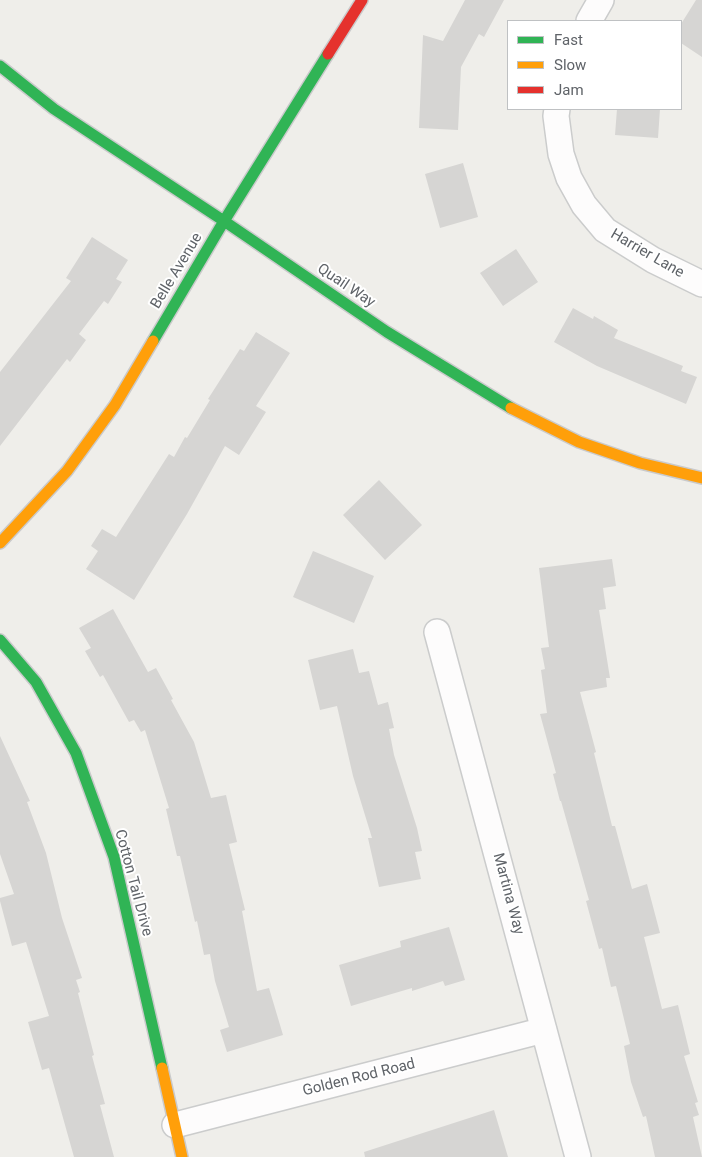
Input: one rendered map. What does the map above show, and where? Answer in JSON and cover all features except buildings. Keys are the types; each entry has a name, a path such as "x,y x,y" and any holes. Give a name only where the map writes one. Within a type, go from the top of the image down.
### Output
{"street":[{"name":"Belle Avenue","path":"0,543 67,471 115,405 224,221 362,0"},
{"path":"590,20 601,0"},
{"name":"Quail Way","path":"0,66 54,109 224,221 387,332 521,414 579,442 640,463 702,478"},
{"name":"Harrier Lane","path":"557,110 561,154 569,178 584,205 605,230 653,260 702,284"},
{"name":"Martina Way","path":"437,632 578,1157"},
{"name":"Cotton Tail Drive","path":"0,640 36,682 76,753 114,857 182,1157"},
{"name":"Golden Rod Road","path":"175,1125 544,1030"}],"traffic: fast":[{"path":"153,341 224,221 328,54"},
{"path":"0,66 54,109 224,221 387,332 511,408"},
{"path":"0,640 36,682 76,753 114,857 162,1068"}],"traffic: slow":[{"path":"0,543 67,471 115,405 153,341"},
{"path":"511,408 579,442 640,463 702,478"},
{"path":"162,1068 182,1157"}],"traffic: jam":[{"path":"328,54 362,0"}]}
